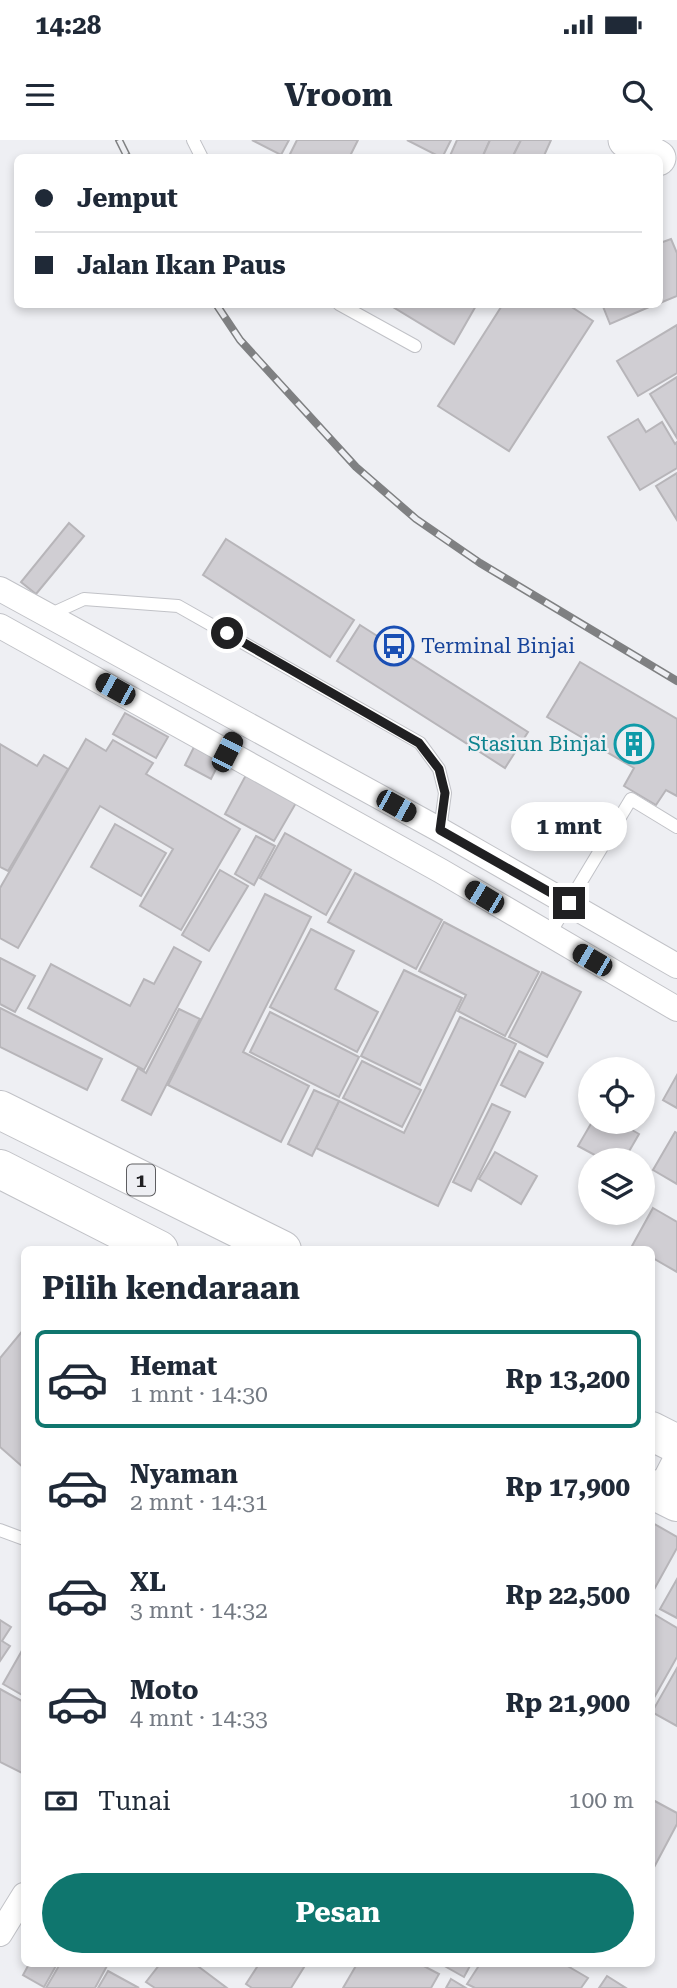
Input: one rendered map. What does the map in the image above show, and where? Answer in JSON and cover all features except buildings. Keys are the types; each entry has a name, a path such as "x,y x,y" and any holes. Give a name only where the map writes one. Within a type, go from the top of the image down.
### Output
{"main road":[{"name":"1","path":"0,1110 274,1246"},
{"path":"0,1169 151,1246"},
{"path":"655,1433 677,1444"}],"street":[{"path":"663,163 677,174"},
{"path":"0,589 440,830 677,966"},
{"path":"0,625 441,871 677,1009"},
{"path":"227,752 242,722"},
{"path":"662,1495 677,1456"}],"lane":[{"path":"347,308 415,346"},
{"path":"49,615 84,599 178,606 419,743 439,769 445,793 440,830"},
{"path":"549,935 631,799 677,827"},
{"path":"0,1530 21,1538"}],"railway":[{"path":"119,140 126,154"},
{"path":"219,308 240,340 356,467 416,519 480,563 677,681"}],"place":[{"name":"Terminal Binjai","path":"394,646"},
{"name":"Stasiun Binjai","path":"634,744"}],"route":[{"path":"227,633 419,743 439,769 445,793 440,830 569,903"}]}
